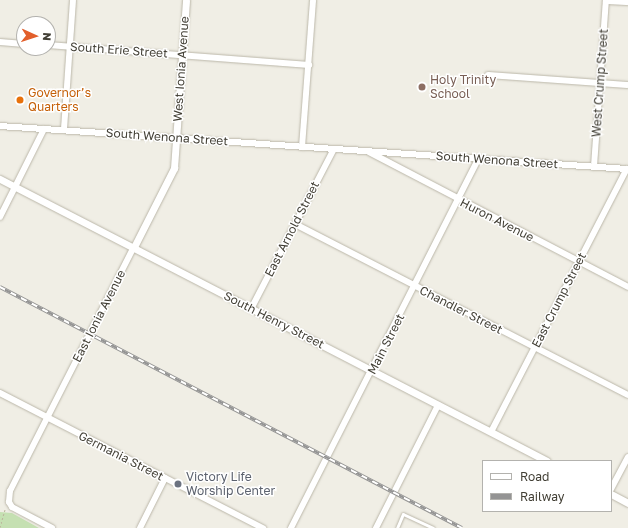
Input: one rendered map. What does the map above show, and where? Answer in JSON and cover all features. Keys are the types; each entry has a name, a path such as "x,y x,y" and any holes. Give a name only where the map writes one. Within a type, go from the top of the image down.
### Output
{"street":[{"path":"64,129 73,0"},
{"name":"West Ionia Avenue","path":"176,138 186,0"},
{"path":"302,147 313,0"},
{"path":"606,0 628,2"},
{"name":"West Crump Street","path":"594,166 606,0"},
{"path":"0,42 16,43"},
{"name":"South Erie Street","path":"56,46 309,65"},
{"path":"488,75 628,85"},
{"name":"South Wenona Street","path":"0,126 64,129 302,147 594,166 628,170"},
{"path":"0,217 44,129"},
{"name":"East Ionia Avenue","path":"9,502 10,491 46,418 174,168 176,138"},
{"name":"East Arnold Street","path":"251,309 334,149"},
{"name":"Huron Avenue","path":"366,151 458,201 628,287"},
{"name":"Main Street","path":"291,528 372,371 478,159"},
{"name":"East Crump Street","path":"491,432 628,170"},
{"name":"South Henry Street","path":"0,179 545,460"},
{"name":"Chandler Street","path":"295,224 628,395"},
{"name":"Germania Street","path":"0,394 263,528"},
{"path":"376,528 438,405"},
{"path":"612,487 628,456"},
{"path":"140,528 164,478"},
{"path":"612,495 628,503"},
{"path":"9,502 12,507 52,528"}],"lane":[{"path":"397,528 404,514 433,528"}],"path":[{"path":"0,527 9,502"}],"green space":[{"path":"0,512 12,513 39,528 0,528"}],"railway":[{"path":"0,287 462,528"}],"place":[{"name":"Holy Trinity School","path":"422,87"},
{"name":"Governor’s Quarters","path":"20,100"},
{"name":"Victory Life Worship Center","path":"178,484"}]}
